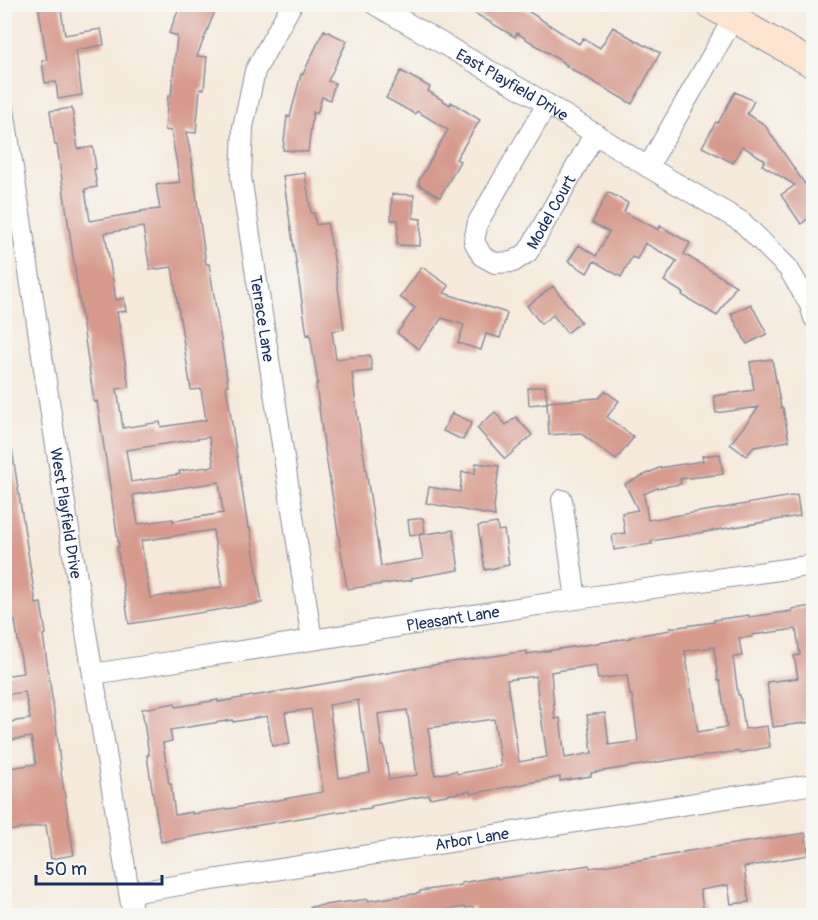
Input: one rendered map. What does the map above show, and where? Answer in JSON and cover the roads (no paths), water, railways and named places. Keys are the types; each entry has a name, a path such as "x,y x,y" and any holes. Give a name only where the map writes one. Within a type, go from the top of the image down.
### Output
{"main road":[{"path":"708,4 813,65"}],"street":[{"name":"Terrace Lane","path":"292,4 255,71 243,126 241,177 312,640"},
{"name":"East Playfield Drive","path":"374,4 547,104 742,222 788,268 810,305 813,318"},
{"path":"648,167 733,19"},
{"name":"Model Court","path":"547,104 478,222 474,241 482,256 495,263 513,262 528,252 595,133"},
{"name":"West Playfield Drive","path":"4,110 69,530 133,915"},
{"path":"562,500 576,599"},
{"name":"Pleasant Lane","path":"93,674 576,599 813,565"},
{"name":"Arbor Lane","path":"130,893 813,784"}]}
